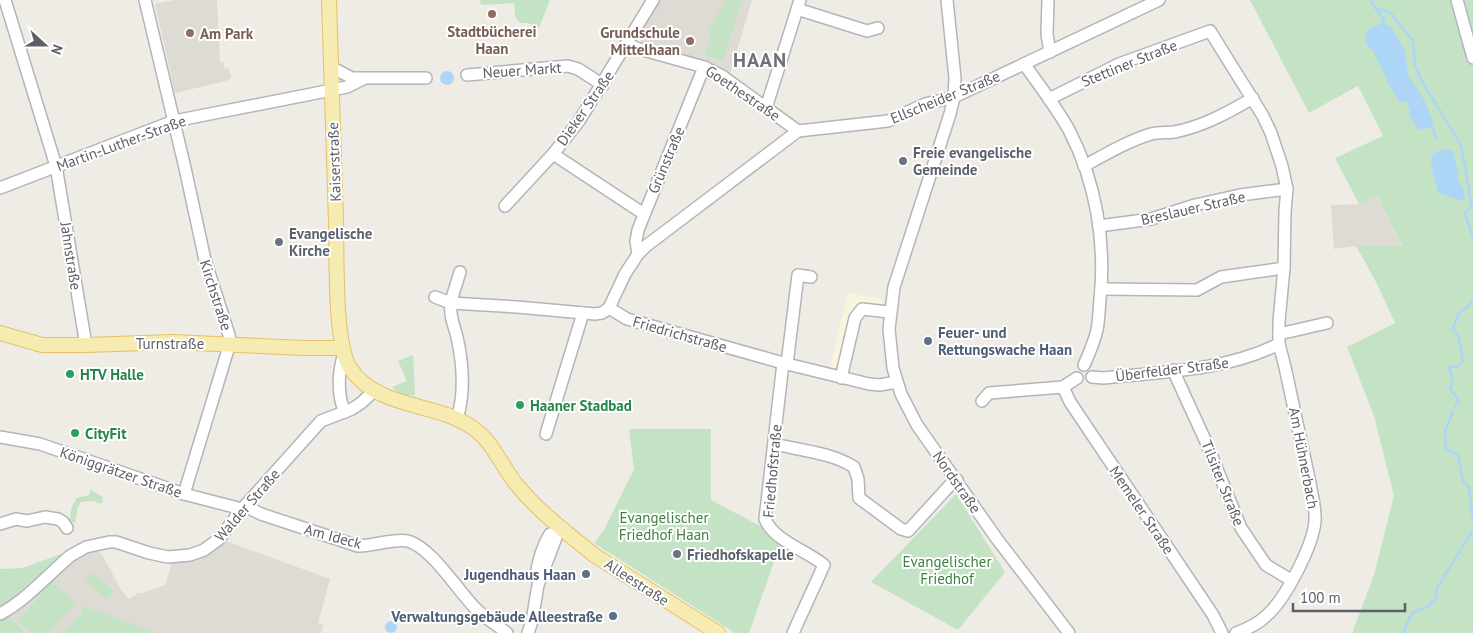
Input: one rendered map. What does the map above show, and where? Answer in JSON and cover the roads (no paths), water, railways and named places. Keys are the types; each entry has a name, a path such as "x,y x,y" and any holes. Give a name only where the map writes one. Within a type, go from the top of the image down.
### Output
{"main road":[{"name":"Kaiserstraße","path":"329,0 338,298 343,351 356,377 374,391 457,419 472,427 486,439 515,482 558,525"},
{"name":"Turnstraße","path":"0,333 42,345 172,342 230,343 343,351"},
{"name":"Alleestraße","path":"558,525 594,555 718,633"}],"street":[{"name":"Jahnstraße","path":"6,0 56,166 86,345"},
{"name":"Kirchstraße","path":"145,0 174,121 204,260 230,343 184,494"},
{"name":"Dieker Straße","path":"504,206 553,154 580,121 653,0"},
{"name":"Nordstraße","path":"947,0 955,78 954,97 896,279 890,312 889,347 896,382 914,421 997,539 1069,633"},
{"path":"1048,0 1047,34 1050,52"},
{"path":"1130,0 1134,12"},
{"name":"Ellscheider Straße","path":"798,131 888,121 925,104 954,97 1158,0"},
{"path":"1456,0 1473,58"},
{"path":"766,108 798,5 858,29 867,31 878,28"},
{"name":"Am Hühnerbach","path":"1210,31 1253,98 1274,141 1282,166 1287,190 1279,339 1315,514 1311,541 1276,605 1253,626 1236,633"},
{"name":"Stettiner Straße","path":"1050,99 1112,67 1210,31"},
{"name":"Goethestraße","path":"628,44 636,48 704,66 722,76 798,131"},
{"path":"1024,64 1050,99 1069,132 1084,166 1095,202 1102,264 1097,329 1084,366 1077,370 1077,378"},
{"name":"Neuer Markt","path":"467,75 568,66 578,69 603,85"},
{"name":"Grünstraße","path":"642,250 636,241 644,214 704,66"},
{"path":"331,67 348,77 363,79 426,78"},
{"path":"332,89 347,87 363,79"},
{"name":"Martin-Luther-Straße","path":"0,188 174,121 332,89"},
{"path":"1084,166 1113,150 1152,134 1175,132 1198,124 1230,111 1253,98"},
{"path":"435,297 451,303 595,314 602,312 609,308 625,274 642,250 798,131"},
{"path":"553,154 644,214"},
{"name":"Breslauer Straße","path":"1099,226 1151,219 1195,205 1240,196 1287,190"},
{"path":"1101,289 1197,290 1221,278 1284,268"},
{"path":"457,419 462,399 462,382 457,338 451,320 451,303 460,272"},
{"name":"Friedhofstraße","path":"793,633 824,564 776,534 768,527 765,519 798,275 811,277"},
{"name":"Friedrichstraße","path":"609,308 627,319 841,378 880,385 896,382"},
{"path":"841,378 855,318 858,313 862,309 890,312"},
{"path":"546,434 583,313"},
{"name":"Überfelder Straße","path":"1092,377 1103,378 1219,365 1241,360 1279,339 1327,323"},
{"name":"Kaiserstraße","path":"343,351 339,366 341,404 345,412"},
{"path":"1077,378 1080,381 1086,382 1092,377 1090,368 1084,366"},
{"name":"Tilsiter Straße","path":"1173,370 1206,442 1241,528 1266,566 1291,580"},
{"path":"982,401 989,393 1063,387 1077,378"},
{"name":"Memeler Straße","path":"1063,387 1070,402 1212,615 1222,633"},
{"name":"Walder Straße","path":"0,614 8,610 74,554 100,542 116,542 168,557 190,555 204,550 219,539 321,421 345,412 361,403 374,391"},
{"name":"Königgrätzer Straße","path":"0,439 40,444 184,494 244,508"},
{"path":"774,444 843,461 854,467 858,479 859,498 901,529 908,531 951,484 957,480"},
{"name":"Am Ideck","path":"244,508 358,546 406,541 422,550 444,571 476,609 507,633"},
{"path":"0,524 16,519 27,521 45,517 58,519 67,528"},
{"path":"528,633 538,585 558,525"},
{"path":"538,585 536,576 538,564 546,542 558,525"},
{"path":"549,555 561,544 575,540"}],"water":[{"path":"1383,23 1392,28 1405,51 1408,75 1425,101 1434,126 1420,130 1415,125 1409,115 1410,111 1407,102 1399,101 1373,51 1367,46 1365,38 1368,29"},
{"path":"444,71 450,71 454,78 450,85 444,85 440,81 440,75"},
{"path":"1446,149 1453,151 1458,171 1457,180 1463,188 1465,198 1462,201 1438,193 1431,166 1432,154"},
{"path":"391,621 397,627 391,633 385,627"}],"waterway":[{"path":"1370,0 1383,19 1384,24"},
{"path":"1375,8 1390,12 1413,41 1415,65 1421,80 1461,145 1472,207 1465,213 1473,238"},
{"path":"1432,127 1437,139"},
{"path":"1455,406 1459,401 1450,388 1453,380 1449,368 1459,366 1463,361 1459,337 1453,329 1459,312 1467,308 1473,299"},
{"path":"1453,411 1445,432 1446,450 1458,455 1463,481 1469,487 1473,520"},
{"path":"1403,633 1411,614 1429,606 1435,600 1437,588 1473,530"}],"place":[{"name":"Stadtbücherei Haan","path":"492,14"},
{"name":"Am Park","path":"190,33"},
{"name":"Grundschule Mittelhaan","path":"690,41"},
{"name":"Freie evangelische Gemeinde","path":"903,161"},
{"name":"Evangelische Kirche","path":"279,242"},
{"name":"Feuer- und Rettungswache Haan","path":"928,341"},
{"name":"HTV Halle","path":"70,374"},
{"name":"Haaner Stadbad","path":"520,405"},
{"name":"CityFit","path":"75,433"},
{"name":"Friedhofskapelle","path":"677,554"},
{"name":"Jugendhaus Haan","path":"586,574"},
{"name":"Verwaltungsgebäude Alleestraße","path":"613,616"}],"district":[{"name":"HAAN","path":"760,60"}],"park label":[{"name":"Evangelischer Friedhof Haan","path":"664,526"},
{"name":"Evangelischer Friedhof","path":"947,570"}]}
